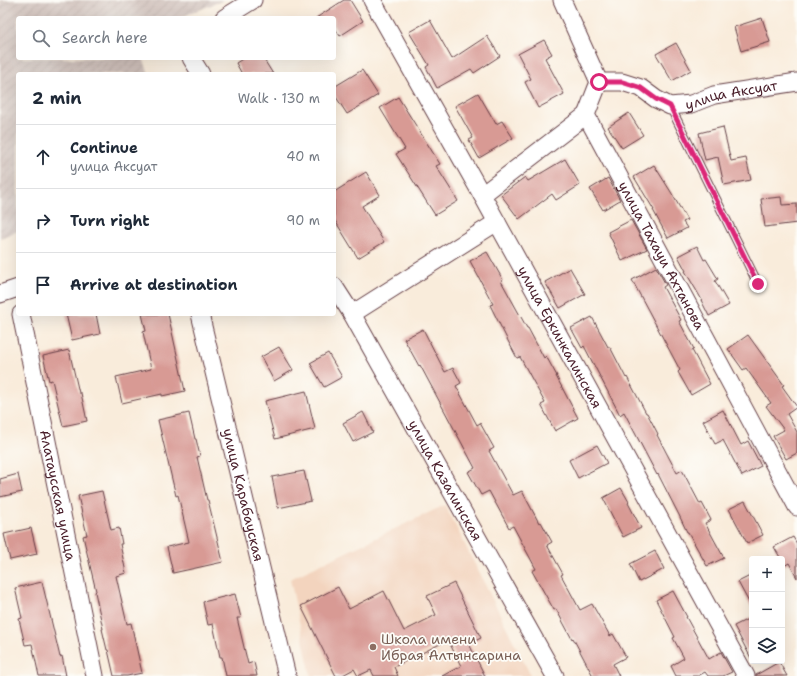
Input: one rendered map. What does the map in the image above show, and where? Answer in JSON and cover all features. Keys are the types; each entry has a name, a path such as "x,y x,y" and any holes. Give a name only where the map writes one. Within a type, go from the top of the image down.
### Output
{"street":[{"path":"227,16 253,0"},
{"name":"улица Еркинкалинская","path":"372,0 482,195 746,676"},
{"path":"482,195 586,115 599,82 562,0"},
{"path":"192,60 200,72"},
{"name":"улица Аксуат","path":"599,82 622,82 641,88 656,99 670,106 691,104 714,96 797,82"},
{"name":"улица Тахауи Ахтанова","path":"586,115 797,507"},
{"path":"352,314 496,222"},
{"name":"улица Казалинская","path":"336,289 352,314 555,676"},
{"name":"Алатаусская улица","path":"21,316 95,676"},
{"name":"улица Карабауская","path":"200,316 287,676"}],"lane":[{"path":"670,106 758,284"}],"shaded area":[{"path":"0,0 224,0 184,16 16,16 16,60 144,60 148,72 16,72 16,232 0,238"},
{"path":"445,505 531,676 311,676 290,579"}],"building":[{"path":"344,0 350,0 363,21 340,36 336,30 336,16 319,16"},
{"path":"762,18 770,42 741,51 734,27"},
{"path":"430,20 452,59 487,36 500,56 474,73 471,69 437,88 426,67 429,65 409,32"},
{"path":"544,40 552,54 545,58 564,94 538,108 525,82 531,79 518,54"},
{"path":"676,43 691,70 672,81 656,54"},
{"path":"241,60 264,60 272,72 241,72 236,63"},
{"path":"362,70 378,95 347,114 336,97 336,86"},
{"path":"478,93 496,124 502,121 513,138 479,158 469,140 473,138 455,106"},
{"path":"398,97 440,164 436,166 458,201 435,215 396,154 405,149 380,108"},
{"path":"629,113 643,135 622,148 608,127"},
{"path":"723,127 731,161 746,158 751,180 724,185 718,157 705,160 699,133"},
{"path":"565,159 580,185 556,200 552,194 519,219 501,195 525,177 528,181"},
{"path":"654,165 687,220 683,222 687,228 668,238 654,210 634,177"},
{"path":"366,172 380,195 362,206 384,242 358,258 336,222 336,191"},
{"path":"608,178 620,200 603,210 590,189"},
{"path":"781,197 782,205 797,204 797,223 765,227 761,199"},
{"path":"631,220 647,249 622,261 608,232"},
{"path":"697,246 704,260 706,259 718,279 715,281 729,305 709,316 678,256"},
{"path":"487,252 527,328 544,358 546,356 557,376 578,418 555,431 541,405 545,403 520,357 517,358 490,305 493,304 470,261"},
{"path":"656,267 666,285 663,287 681,320 679,321 694,349 692,350 710,384 691,395 678,372 680,370 632,280"},
{"path":"570,268 585,294 560,308 545,282"},
{"path":"66,316 96,316 100,334 72,340"},
{"path":"142,316 168,316 185,391 162,396 162,394 122,403 116,377 151,369 143,332 146,331"},
{"path":"592,317 647,413 677,473 682,470 700,504 702,503 711,520 705,523 724,558 707,566 687,532 658,474 657,475 624,412 620,415 584,346 582,348 571,328"},
{"path":"423,329 445,372 453,368 461,383 456,386 477,425 480,423 494,448 489,451 513,495 522,491 539,523 541,522 552,542 547,545 580,610 592,604 610,636 613,634 626,657 613,664 619,676 593,676 573,638 572,639 556,609 554,610 532,571 536,569 513,526 509,528 489,491 481,495 468,472 475,468 420,365 419,366 404,339"},
{"path":"748,335 784,385 782,386 797,407 787,414 797,432 797,453 786,459 773,436 784,430 766,406 771,403 746,368 743,370 728,349"},
{"path":"279,347 293,370 274,381 261,357"},
{"path":"69,350 87,421 63,426 52,380 49,381 43,356"},
{"path":"328,353 342,377 324,387 310,363"},
{"path":"306,391 315,429 275,439 265,401"},
{"path":"723,410 741,445 748,441 761,466 742,476 723,440 715,444 703,421"},
{"path":"363,412 373,432 353,442 343,423"},
{"path":"189,413 200,456 197,457 223,562 173,573 167,547 189,542 178,495 176,496 158,420"},
{"path":"597,445 607,463 578,478 569,460"},
{"path":"304,471 311,501 278,508 272,477"},
{"path":"18,474 22,492 0,497 0,479"},
{"path":"621,488 641,528 623,537 603,498"},
{"path":"102,491 111,530 119,528 122,544 120,544 126,573 116,576 127,624 131,623 142,673 127,676 114,676 102,629 96,591 83,536 87,535 78,496"},
{"path":"745,501 763,535 747,543 729,509"},
{"path":"31,528 37,554 10,560 4,534"},
{"path":"793,537 797,544 797,578 789,563 785,565 785,556 779,556 774,547"},
{"path":"655,551 664,569 639,582 630,564"},
{"path":"749,576 749,602 738,582"},
{"path":"42,582 66,676 39,676 32,644 25,645 19,619 22,618 15,588"},
{"path":"454,583 481,638 469,644 485,676 442,676 461,666 448,640 394,667 398,676 374,676 371,670 358,676 354,669 341,676 336,676 301,606 338,587 349,609 384,591 404,631 436,615 427,596"},
{"path":"673,591 709,659 721,652 732,672 723,676 708,676 705,672 698,676 676,676 671,666 684,658 673,638 675,637 656,600"},
{"path":"235,594 241,618 237,618 248,664 254,662 257,676 226,676 222,657 220,657 213,624 208,625 203,602"},
{"path":"749,618 749,654 734,626"},
{"path":"775,664 780,664 787,676 756,676"}],"place":[{"name":"Школа имени Ибрая Алтынсарина","path":"373,647"}],"route":[{"path":"599,82 622,82 641,88 656,99 670,106 758,284"}]}
